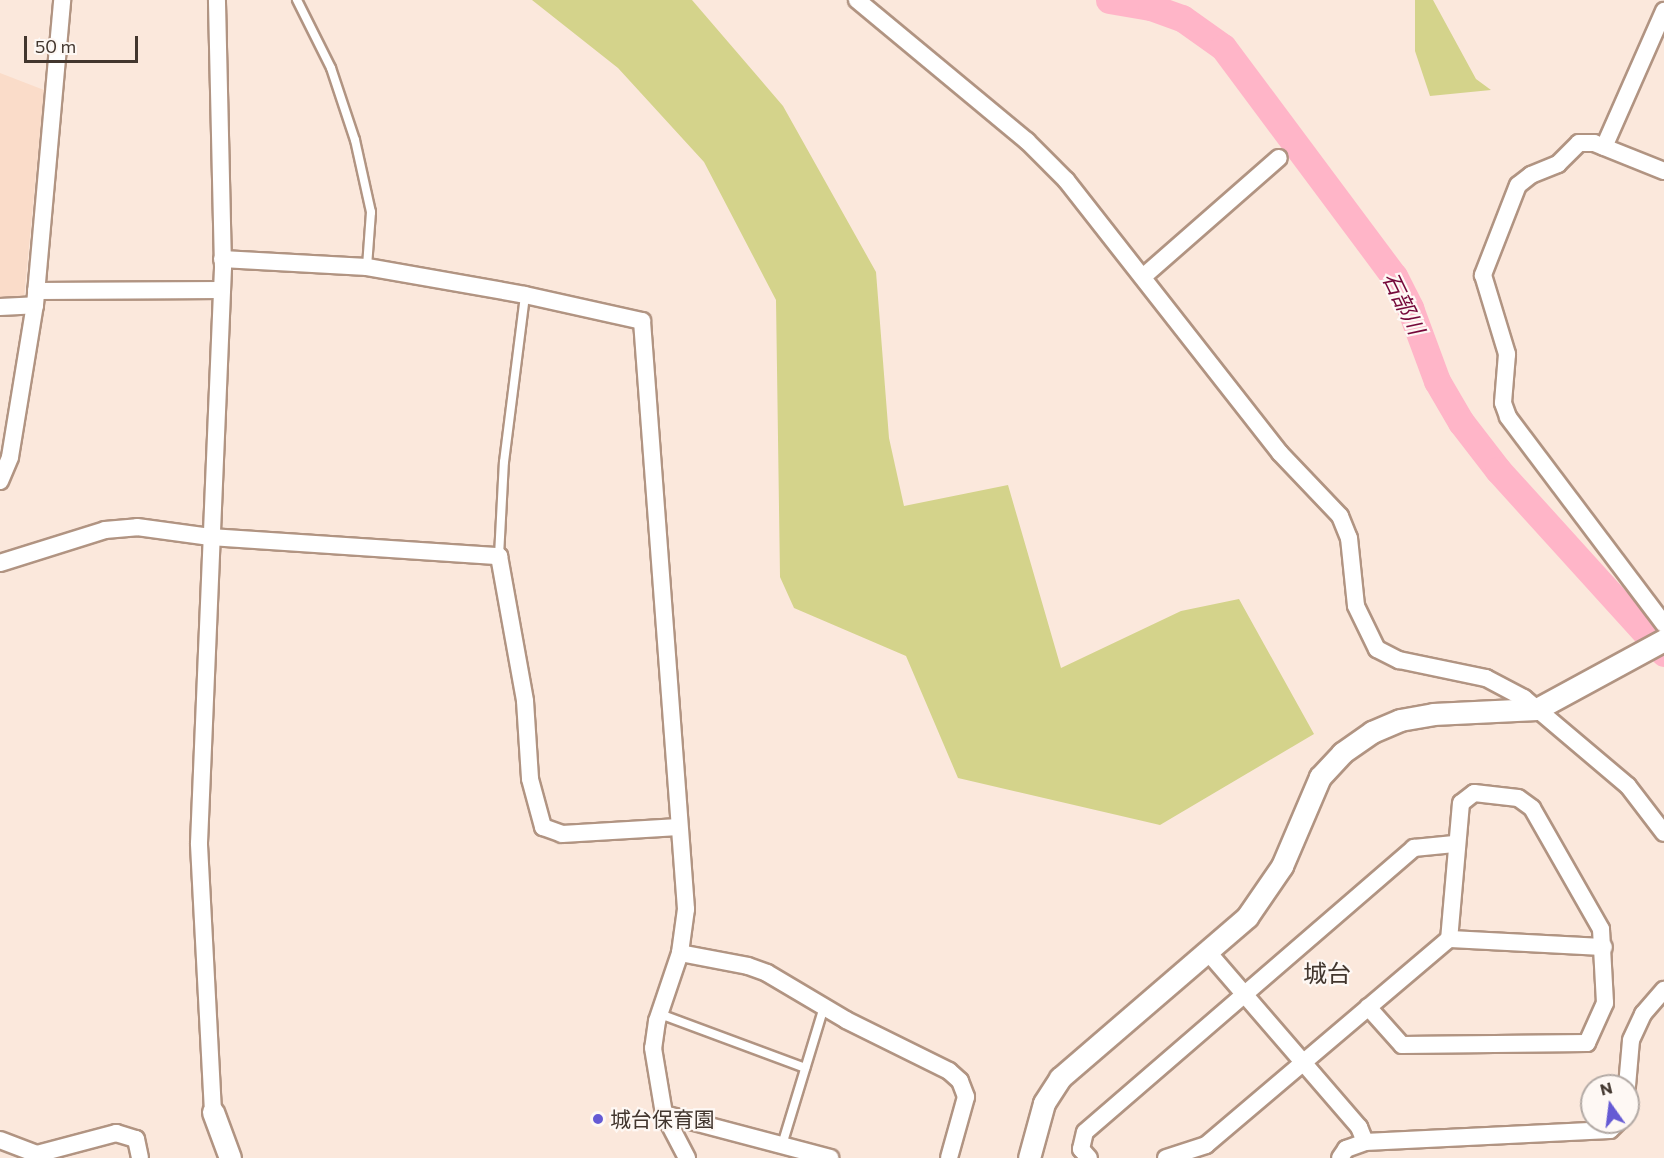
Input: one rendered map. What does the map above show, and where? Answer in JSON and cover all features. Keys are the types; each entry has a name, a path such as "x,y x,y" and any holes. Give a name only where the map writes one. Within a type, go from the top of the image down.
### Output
{"street":[{"path":"0,481 10,457 35,298 62,0"},
{"path":"217,0 222,290 199,843 213,1112 230,1158"},
{"path":"858,0 1045,158 1144,276 1280,453 1346,526 1352,589 1363,627 1377,649 1399,660 1486,678 1507,687 1537,709 1628,786 1664,833"},
{"path":"1604,147 1664,11"},
{"path":"1664,171 1588,141 1579,143 1558,164 1531,175 1518,185 1486,265 1483,284 1508,354 1503,403 1508,417 1664,624"},
{"path":"1144,276 1279,158"},
{"path":"222,259 367,267 525,295 642,321 686,909 680,953 660,1014 653,1048 664,1114 687,1158"},
{"path":"0,307 35,298 222,290"},
{"path":"0,563 120,528 155,527 210,537 500,556 525,701 530,779 543,828 562,834 679,827"},
{"path":"1029,1158 1044,1103 1060,1078 1246,917 1267,890 1292,846 1320,777 1342,753 1371,732 1400,720 1433,714 1537,709 1664,640"},
{"path":"1368,1007 1402,1045 1587,1043 1605,1003 1604,947 1601,929 1538,818 1518,798 1474,793 1461,803 1454,844 1449,939"},
{"path":"1089,1158 1081,1149 1085,1132 1414,848 1454,844"},
{"path":"1166,1158 1206,1145 1449,939 1604,947"},
{"path":"1207,951 1359,1127 1365,1142"},
{"path":"680,953 748,966 824,1007 933,1060 960,1081 966,1097 949,1158"},
{"path":"1630,1074 1631,1040 1642,1014 1664,990"},
{"path":"664,1114 830,1158"},
{"path":"1340,1158 1346,1149 1365,1142 1580,1131"},
{"path":"0,1140 37,1154 116,1133 135,1139 140,1158"}],"lane":[{"path":"297,0 331,68 355,140 371,212 367,267"},
{"path":"500,556 504,462 525,295"},
{"path":"782,1145 824,1007"},
{"path":"660,1014 805,1068"}],"shaded area":[{"path":"532,0 692,0 783,106 876,272 889,438 904,506 1008,485 1061,668 1181,611 1239,599 1314,734 1160,825 958,778 906,656 794,608 780,577 776,300 704,162 618,68"},
{"path":"1415,0 1433,0 1476,79 1491,90 1430,96 1415,51"},
{"path":"0,73 44,90 24,299 0,300"}],"waterway":[{"name":"石部川","path":"1109,0 1151,7 1182,18 1223,47 1394,276 1410,308 1437,381 1461,422 1498,470 1664,653"}],"place":[{"name":"城台保育園","path":"598,1119"}],"district":[{"name":"城台","path":"1327,973"}]}
